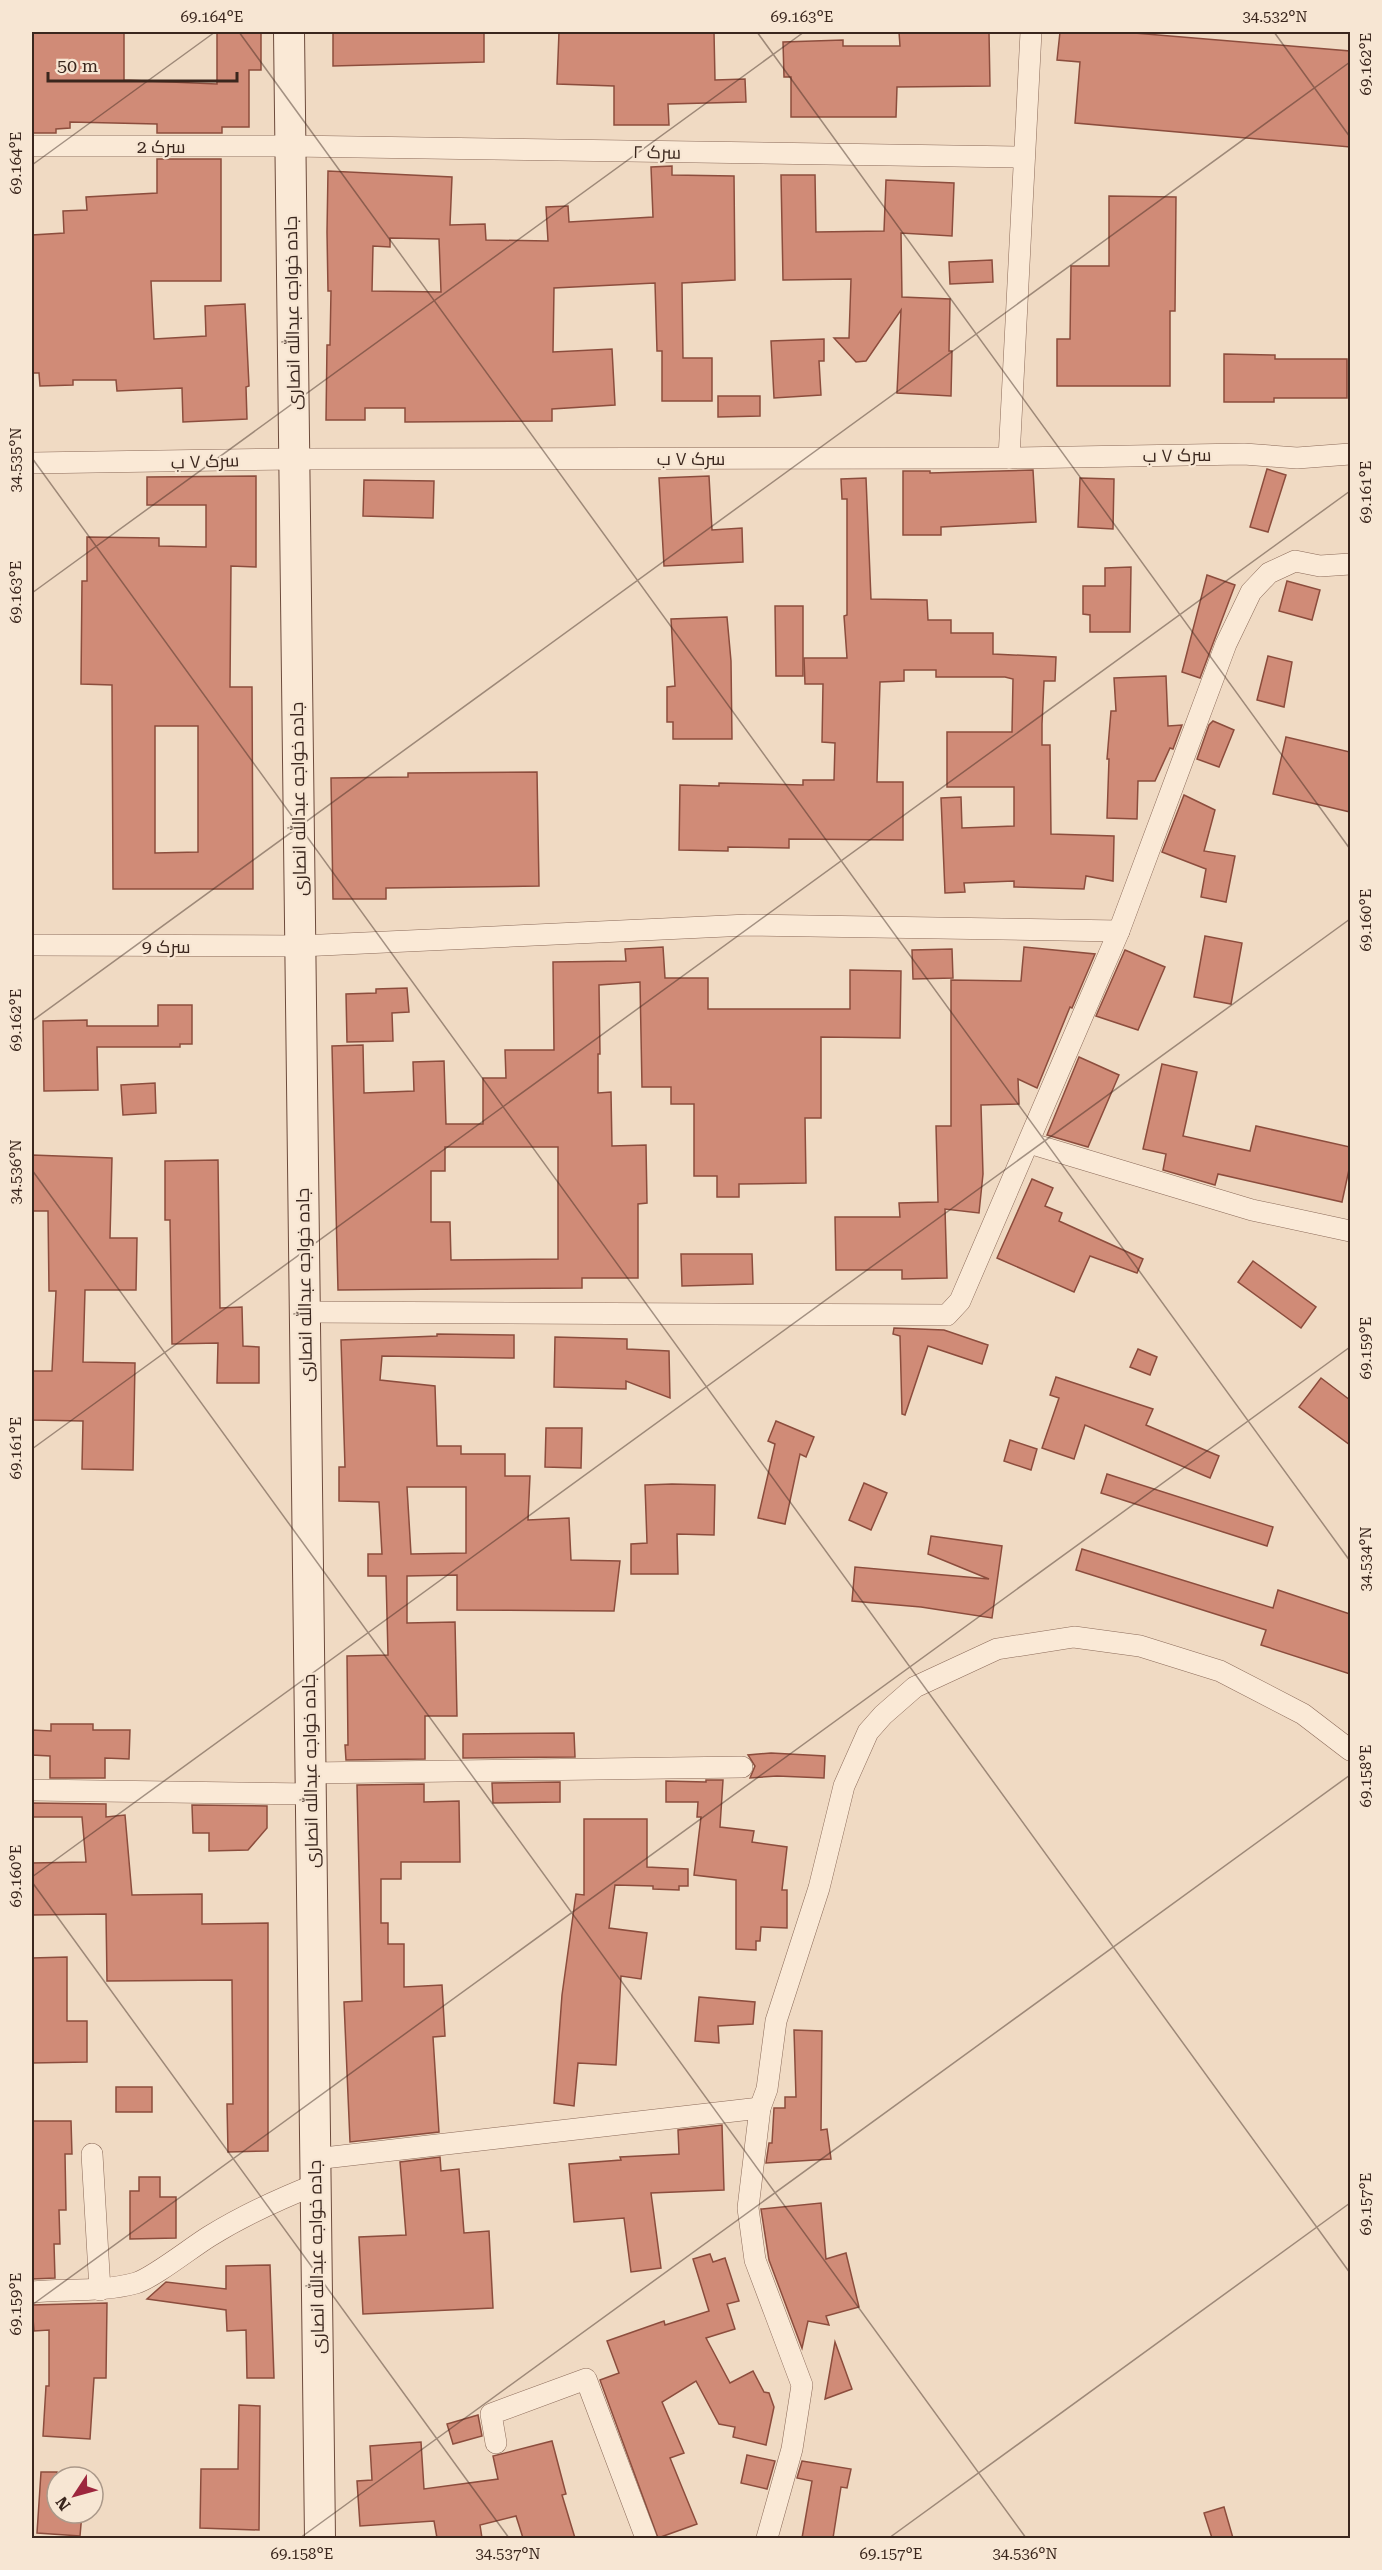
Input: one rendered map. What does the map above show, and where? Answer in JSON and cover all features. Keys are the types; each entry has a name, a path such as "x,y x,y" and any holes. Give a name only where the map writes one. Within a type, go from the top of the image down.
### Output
{"main road":[{"name":"جاده خواجه عبدالله انصاری","path":"289,32 320,2538"}],"street":[{"path":"1009,458 1031,32"},
{"name":"سرک 2","path":"32,146 290,146"},
{"name":"سرک ۲","path":"290,146 1023,157"},
{"name":"سرک ۷ ب","path":"32,463 294,459 1009,458 1244,454 1297,458 1350,454"},
{"path":"305,1312 948,1315 960,1301 1119,931 1226,644 1251,592 1269,573 1295,561 1320,566 1350,564"},
{"name":"سرک 9","path":"32,945 300,946 748,925 1119,931"},
{"path":"1029,1143 1252,1210 1350,1231"},
{"path":"766,2538 792,2449 802,2385 755,2260 747,2208 760,2108 767,2089 776,2021 819,1888 844,1786 868,1732 883,1714 915,1687 997,1649 1074,1637 1140,1646 1220,1671 1303,1714 1350,1750"},
{"path":"32,1790 310,1784 742,1767"},
{"path":"32,2292 100,2290 139,2282 211,2235 268,2203 316,2172 760,2108"},
{"path":"92,2154 100,2290"},
{"path":"496,2443 491,2414 586,2379 646,2538"}],"building":[{"path":"32,32 124,32 124,80 217,84 217,32 261,32 261,70 249,70 249,127 222,127 222,133 157,133 157,124 70,122 70,128 56,129 56,133 33,133"},
{"path":"333,32 484,32 484,62 333,66"},
{"path":"559,32 714,32 715,80 745,79 746,102 668,104 669,125 614,125 614,86 557,84"},
{"path":"899,32 989,32 990,86 897,87 896,117 791,117 791,77 784,77 783,42 843,40 843,46 900,46"},
{"path":"1060,32 1122,32 1350,51 1350,147 1075,123 1080,62 1057,60"},
{"path":"157,159 221,159 221,281 151,281 154,339 206,336 205,306 245,304 249,386 246,387 247,419 183,422 182,388 117,391 116,380 73,380 73,385 40,386 39,373 32,373 32,235 64,233 63,211 87,210 86,197 157,193"},
{"path":"672,166 672,175 734,176 735,280 682,283 683,358 712,358 712,401 662,401 662,351 657,351 655,283 554,288 553,352 612,349 615,405 552,409 552,421 405,422 405,408 365,408 365,420 326,420 327,345 330,345 331,291 328,291 328,171 452,177 450,225 485,224 486,240 548,241 546,207 568,206 569,222 653,217 651,167","holes":["390,238 439,239 441,292 372,291 373,246 390,247"]},
{"path":"781,175 815,175 816,232 884,231 886,180 954,183 952,236 901,233 902,297 950,299 951,396 897,393 901,310 866,361 856,362 834,338 849,338 851,279 783,280"},
{"path":"1109,196 1176,197 1175,311 1170,311 1170,386 1057,386 1057,339 1070,339 1071,266 1109,266"},
{"path":"992,260 993,282 950,284 949,262"},
{"path":"824,339 824,361 819,361 821,395 774,398 771,341"},
{"path":"1224,354 1275,355 1275,359 1347,359 1347,398 1274,398 1274,402 1224,402"},
{"path":"718,396 760,396 760,416 718,417"},
{"path":"1267,469 1286,475 1268,532 1250,527"},
{"path":"1033,470 1036,522 941,527 941,535 903,535 903,471 930,471 930,473"},
{"path":"256,476 256,567 231,566 230,687 252,687 253,889 113,889 112,685 81,684 82,581 87,581 87,537 159,538 159,546 206,547 206,505 147,505 147,477","holes":["155,726 198,726 198,852 155,853"]},
{"path":"709,476 712,530 742,528 743,562 664,566 659,478"},
{"path":"866,478 871,599 927,600 928,620 951,620 951,633 993,633 993,654 1056,657 1055,681 1044,681 1042,724 1042,745 1050,745 1051,834 1114,836 1113,881 1086,876 1084,889 1014,887 1014,881 964,883 965,892 945,893 941,798 961,797 962,828 1014,826 1014,787 947,787 947,732 1012,732 1013,679 936,677 936,670 904,670 904,681 880,682 877,782 903,782 903,840 789,839 789,848 728,847 728,851 679,850 680,785 719,786 719,783 803,785 803,780 834,780 835,743 822,742 823,684 805,684 804,658 847,658 844,616 847,615 847,499 842,499 841,479"},
{"path":"1080,478 1114,479 1113,529 1078,527"},
{"path":"364,480 434,481 433,518 363,516"},
{"path":"1131,567 1130,632 1090,632 1090,615 1083,614 1083,586 1105,586 1105,568"},
{"path":"1207,575 1235,585 1200,678 1182,672"},
{"path":"1287,581 1320,590 1312,620 1279,611"},
{"path":"775,606 803,606 803,676 776,676"},
{"path":"727,617 731,661 732,739 673,739 673,722 667,722 667,687 675,686 671,619"},
{"path":"1268,656 1292,662 1284,707 1257,700"},
{"path":"1166,676 1168,726 1182,725 1173,749 1170,748 1155,781 1138,781 1137,819 1107,818 1109,759 1107,759 1111,711 1116,711 1114,678"},
{"path":"1213,721 1234,730 1219,767 1197,759 1209,725"},
{"path":"1286,737 1350,752 1350,812 1273,794"},
{"path":"537,772 539,886 386,888 386,899 333,899 331,778 408,777 408,773"},
{"path":"1184,795 1215,810 1204,851 1235,856 1226,902 1201,897 1206,869 1162,852"},
{"path":"1205,936 1242,943 1231,1004 1194,997"},
{"path":"663,947 665,978 708,978 708,1009 850,1009 850,970 901,971 900,1038 821,1037 821,1118 805,1118 806,1183 739,1184 739,1197 717,1197 717,1176 694,1176 694,1104 671,1104 671,1087 642,1087 640,982 599,985 598,1093 611,1092 612,1146 646,1145 647,1203 638,1204 638,1278 582,1278 582,1288 338,1290 332,1046 363,1045 364,1093 414,1091 413,1062 444,1061 446,1124 483,1124 483,1078 506,1078 505,1050 554,1050 553,962 626,961 625,949","holes":["445,1147 558,1147 558,1259 451,1260 450,1222 431,1222 431,1171 445,1171"]},
{"path":"1024,947 1095,954 1072,1008 1070,1007 1037,1088 1018,1079 1019,1104 981,1105 983,1174 979,1213 945,1209 947,1278 902,1279 902,1270 836,1270 835,1217 900,1217 899,1203 938,1202 936,1126 951,1126 951,980 1021,981"},
{"path":"952,949 953,978 913,979 912,950"},
{"path":"1125,950 1165,967 1138,1030 1096,1016"},
{"path":"407,988 409,1012 392,1013 393,1041 347,1042 346,994 376,993 376,989"},
{"path":"158,1005 192,1005 192,1044 180,1044 180,1047 97,1047 98,1090 44,1091 43,1021 87,1020 87,1026 158,1026"},
{"path":"1079,1057 1119,1075 1088,1147 1047,1135"},
{"path":"1162,1064 1197,1072 1183,1136 1250,1151 1256,1126 1350,1147 1350,1165 1342,1202 1218,1174 1215,1185 1163,1170 1166,1154 1143,1149"},
{"path":"155,1083 156,1113 123,1115 121,1085"},
{"path":"32,1155 112,1158 110,1238 137,1238 136,1290 85,1290 83,1362 135,1363 133,1470 82,1469 83,1421 32,1420 32,1371 52,1371 56,1291 49,1291 48,1211 32,1211"},
{"path":"218,1160 220,1308 242,1307 243,1346 259,1347 259,1383 217,1383 218,1343 172,1344 170,1220 165,1220 165,1161"},
{"path":"1032,1179 1053,1188 1045,1206 1062,1213 1059,1221 1143,1259 1137,1273 1090,1256 1074,1292 997,1258"},
{"path":"681,1254 752,1254 753,1284 682,1286"},
{"path":"1253,1261 1316,1307 1301,1328 1238,1282"},
{"path":"894,1328 944,1330 988,1345 982,1364 928,1346 905,1415 902,1414 900,1336 893,1334"},
{"path":"437,1334 514,1335 514,1358 382,1356 380,1380 435,1386 437,1446 461,1446 461,1454 505,1454 505,1476 530,1476 528,1520 569,1518 571,1560 620,1561 614,1611 457,1610 457,1575 407,1576 407,1623 455,1622 457,1716 425,1716 425,1759 346,1760 345,1745 348,1745 347,1656 388,1655 386,1576 368,1576 368,1554 382,1554 379,1502 339,1501 339,1467 345,1467 341,1340 437,1336","holes":["407,1487 466,1487 466,1553 411,1554"]},
{"path":"555,1337 627,1339 627,1349 669,1351 670,1398 626,1381 626,1389 554,1387"},
{"path":"1138,1349 1157,1357 1150,1375 1130,1367"},
{"path":"1056,1377 1153,1409 1146,1425 1219,1456 1210,1478 1085,1425 1074,1459 1042,1448 1059,1398 1050,1395"},
{"path":"1321,1378 1350,1400 1350,1445 1299,1407"},
{"path":"776,1421 814,1437 806,1457 800,1454 785,1524 758,1518 775,1444 768,1441"},
{"path":"546,1428 582,1428 581,1468 545,1467"},
{"path":"1010,1440 1037,1449 1031,1470 1004,1461"},
{"path":"1107,1474 1273,1527 1267,1546 1101,1493"},
{"path":"864,1483 887,1493 871,1530 849,1520"},
{"path":"645,1485 715,1485 714,1535 677,1534 678,1574 631,1574 631,1544 647,1543"},
{"path":"931,1536 1002,1546 992,1618 921,1607 852,1601 855,1567 989,1579 928,1554"},
{"path":"1082,1549 1273,1608 1278,1590 1350,1614 1350,1674 1261,1645 1266,1630 1076,1570"},
{"path":"51,1724 93,1724 93,1730 130,1730 129,1759 105,1758 105,1778 50,1778 50,1756 32,1755 32,1730 51,1731"},
{"path":"574,1733 575,1757 463,1758 463,1734"},
{"path":"771,1753 825,1756 824,1778 777,1776 750,1778 755,1766 748,1755"},
{"path":"706,1780 723,1780 720,1827 754,1831 752,1842 787,1847 782,1890 787,1890 787,1928 761,1927 760,1941 756,1941 756,1950 736,1949 736,1880 694,1875 701,1817 697,1817 698,1802 666,1802 666,1781 706,1782"},
{"path":"560,1782 560,1802 493,1803 492,1783"},
{"path":"424,1784 424,1802 459,1801 460,1862 401,1862 401,1879 381,1879 381,1923 388,1923 388,1944 404,1944 404,1987 442,1985 445,2036 433,2037 439,2132 350,2142 344,2002 362,2001 357,1785"},
{"path":"32,1803 106,1804 106,1817 125,1815 132,1895 202,1894 202,1924 268,1923 268,2151 228,2152 227,2104 233,2104 232,1980 107,1981 106,1914 32,1915 32,1863 86,1862 82,1817 32,1817"},
{"path":"192,1805 267,1806 267,1828 248,1850 209,1851 209,1833 193,1833"},
{"path":"584,1819 647,1819 647,1867 688,1869 688,1886 679,1886 679,1890 653,1889 653,1886 615,1885 609,1928 647,1933 641,1979 621,1976 616,2065 578,2063 574,2106 554,2103 562,1995 576,1894 584,1895"},
{"path":"67,1957 67,2021 87,2021 87,2062 32,2063 32,1958"},
{"path":"699,1997 755,2002 753,2024 718,2026 719,2043 695,2041"},
{"path":"794,2030 822,2031 821,2130 827,2129 831,2159 766,2163 769,2143 772,2143 774,2108 785,2108 785,2097 796,2097"},
{"path":"116,2087 152,2087 152,2112 116,2112"},
{"path":"32,2121 71,2121 72,2154 65,2154 66,2210 59,2210 60,2244 54,2244 55,2278 32,2279"},
{"path":"722,2125 724,2190 651,2193 661,2268 631,2272 624,2218 574,2222 569,2164 621,2160 620,2157 679,2154 678,2130"},
{"path":"440,2157 441,2171 459,2169 464,2233 489,2231 493,2308 363,2314 359,2237 406,2235 400,2162"},
{"path":"139,2177 160,2177 160,2197 176,2197 176,2238 130,2239 130,2191 139,2191"},
{"path":"821,2203 826,2259 846,2253 859,2307 826,2316 829,2325 808,2321 802,2348 769,2260 761,2209"},
{"path":"710,2254 713,2262 725,2258 739,2301 727,2304 735,2329 706,2338 730,2383 753,2371 764,2392 769,2393 774,2407 766,2445 733,2437 735,2427 719,2424 696,2381 662,2402 684,2453 670,2458 697,2524 658,2538 600,2380 619,2373 607,2341 664,2321 665,2325 709,2311 693,2259"},
{"path":"270,2265 274,2378 247,2378 246,2330 227,2331 226,2310 147,2299 166,2282 226,2289 226,2266"},
{"path":"107,2303 106,2378 94,2378 90,2439 43,2436 46,2386 49,2386 49,2330 34,2331 32,2305"},
{"path":"835,2342 852,2389 825,2399"},
{"path":"239,2405 260,2406 259,2530 200,2528 201,2469 238,2469"},
{"path":"478,2415 482,2436 453,2444 447,2424"},
{"path":"552,2441 566,2494 562,2495 575,2538 523,2538 516,2516 480,2525 482,2538 437,2538 434,2521 360,2526 357,2481 372,2480 370,2446 421,2442 424,2489 498,2479 493,2456"},
{"path":"747,2455 775,2461 767,2489 741,2483"},
{"path":"802,2461 851,2469 847,2488 841,2487 833,2538 802,2538 812,2481 797,2478"},
{"path":"41,2472 45,2472 45,2525 81,2525 80,2536 37,2533"},
{"path":"1224,2507 1233,2538 1212,2538 1204,2513"}]}
